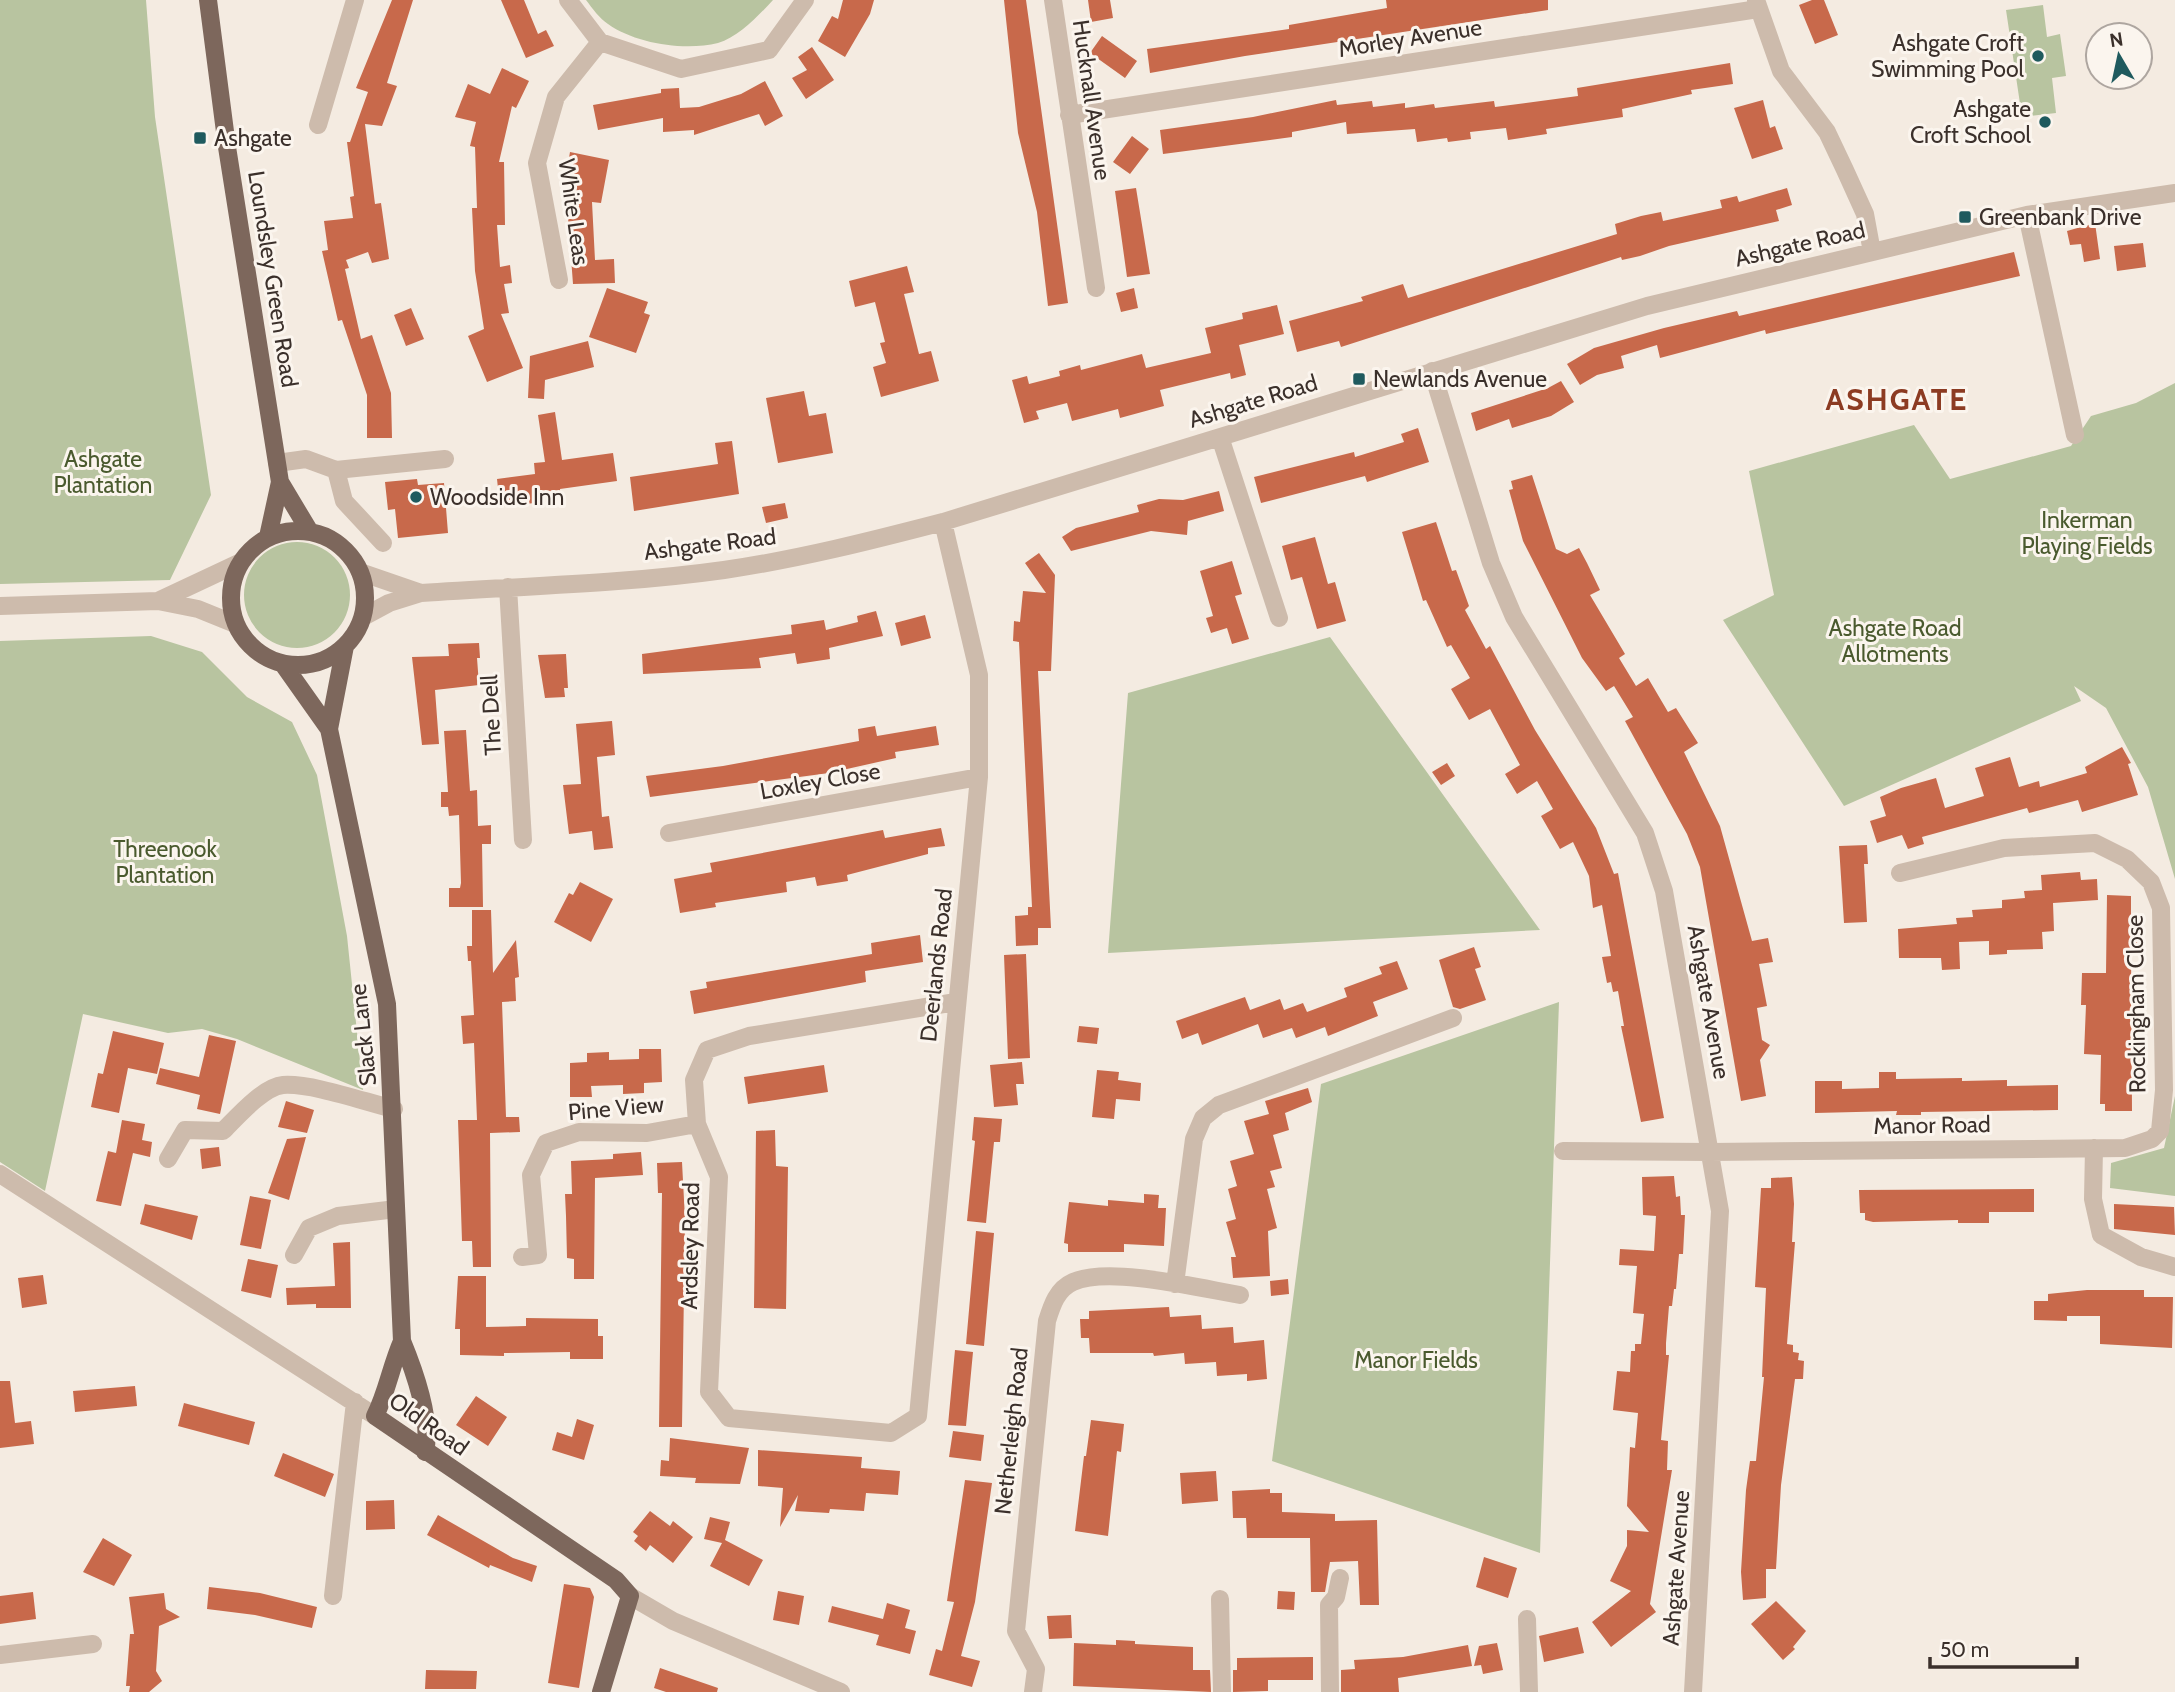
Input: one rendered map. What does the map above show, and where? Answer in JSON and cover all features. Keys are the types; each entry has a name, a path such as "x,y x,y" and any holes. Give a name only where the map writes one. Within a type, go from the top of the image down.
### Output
{"main road":[{"name":"Loundsley Green Road","path":"208,0 227,147 280,482 268,537"},
{"name":"Loundsley Green Road","path":"280,482 310,531"},
{"path":"296,530 310,531 340,545 360,572 365,594 363,617 345,646 316,663 283,664 254,650 235,624 230,604 232,583 239,564 257,544 268,537 296,530"},
{"name":"Slack Lane","path":"345,646 329,729 387,1004 394,1109 402,1341 414,1369 428,1438 425,1452"},
{"name":"Slack Lane","path":"283,664 329,729"},
{"name":"Slack Lane","path":"375,1416 387,1391 390,1369 402,1341"},
{"name":"Old Road","path":"375,1416 616,1580 631,1596"},
{"path":"601,1692 631,1596"}],"street":[{"path":"318,125 355,0"},
{"path":"568,0 600,42 681,69 769,50 805,0"},
{"name":"Hucknall Avenue","path":"1053,0 1096,288"},
{"path":"1757,5 1781,71 1827,132 1845,170 1865,214 1872,252"},
{"name":"Morley Avenue","path":"1069,115 1757,5"},
{"name":"White Leas","path":"559,280 537,163 556,97 600,42"},
{"name":"Ashgate Road","path":"363,617 389,603 421,593 724,570 835,551 943,522 1647,306 2027,215 2175,193"},
{"path":"2027,215 2075,435"},
{"name":"Ashgate Avenue","path":"1432,371 1490,563 1514,617 1645,833 1664,891 1720,1211 1719,1270 1693,1692"},
{"path":"1220,437 1279,618"},
{"path":"277,463 306,459 336,470 446,458"},
{"path":"336,470 344,501 383,543"},
{"name":"Deerlands Road","path":"918,1416 979,778 979,675 943,522"},
{"path":"158,601 239,564"},
{"name":"Ashgate Road","path":"360,572 421,593"},
{"name":"The Dell","path":"508,587 523,840"},
{"path":"0,606 158,601 198,609 235,624"},
{"name":"Loxley Close","path":"669,833 979,778"},
{"name":"Rockingham Close","path":"1900,873 2004,848 2095,842 2127,859 2151,883 2161,908 2164,1042 2160,1131 2152,1139"},
{"name":"Ardsley Road","path":"918,1416 891,1433 729,1418 709,1392 719,1177 698,1124 694,1080 707,1050 749,1036 956,1002"},
{"path":"1175,1284 1194,1139 1203,1118 1219,1105 1409,1024 1453,1018"},
{"path":"169,1158 185,1130 223,1131 249,1104 281,1085 323,1091 394,1109"},
{"name":"Pine View","path":"522,1257 538,1255 531,1175 546,1143 579,1132 647,1133 698,1124"},
{"name":"Manor Road","path":"1563,1151 2094,1148 2125,1147 2152,1139"},
{"path":"2094,1148 2093,1199 2101,1235 2141,1257 2175,1267"},
{"name":"Old Road","path":"0,1174 375,1416"},
{"path":"294,1255 309,1228 338,1216 396,1209"},
{"name":"Netherleigh Road","path":"1033,1692 1036,1669 1016,1631 1047,1321 1055,1297 1071,1282 1097,1274 1240,1295"},
{"path":"333,1596 355,1402"},
{"path":"1330,1692 1329,1605 1336,1597 1340,1578"},
{"name":"Old Road","path":"631,1596 673,1621 841,1692"},
{"path":"1220,1599 1222,1692"},
{"path":"1528,1619 1529,1692"},
{"path":"0,1655 93,1644"}],"green space":[{"name":"Ashgate Plantation","path":"0,0 146,0 155,117 211,495 170,580 0,584"},
{"path":"586,0 773,0 748,25 726,40 705,45 676,46 646,41 619,31 602,19"},
{"name":"Ashgate Croft Swimming Pool","path":"2043,5 2047,37 2060,34 2066,76 2052,78 2056,113 2022,117 2006,10"},
{"name":"Ashgate Road Allotments","path":"2175,383 2175,879 2148,787 2106,708 2074,686 2081,701 1844,806 1723,620 1774,595 1749,471 1914,425 1950,479 2071,446 2091,416 2136,403"},
{"path":"297,542 317,546 335,557 346,575 350,595 346,615 335,633 317,644 297,648 277,644 259,633 248,615 244,595 248,575 259,557 277,546"},
{"name":"Threenook Plantation","path":"151,636 202,652 247,697 292,722 317,775 347,936 363,1090 237,1039 202,1029 168,1033 83,1014 45,1191 0,1162 0,641"},
{"path":"1330,637 1540,930 1108,953 1128,693"},
{"name":"Manor Fields","path":"1559,1002 1540,1553 1272,1461 1321,1084"},
{"path":"2175,1096 2175,1196 2110,1188 2111,1163 2164,1148"}],"building":[{"path":"392,0 413,0 387,83 397,86 382,126 365,124 375,204 381,203 389,259 372,263 368,252 346,260 349,268 345,269 361,339 372,335 391,393 392,438 367,438 367,395 342,320 338,321 322,251 328,250 324,221 353,218 350,197 354,196 347,142 350,142 368,92 356,88"},
{"path":"501,0 524,0 538,34 546,30 554,46 526,58"},
{"path":"843,0 874,0 870,14 845,57 818,41 832,16 838,19"},
{"path":"1004,0 1026,0 1068,303 1048,306 1037,212 1018,133"},
{"path":"1088,0 1110,0 1113,18 1091,22"},
{"path":"1386,0 1548,0 1548,10 1150,73 1147,49 1289,29 1289,25 1387,8"},
{"path":"1812,0 1824,0 1838,35 1815,44 1799,5"},
{"path":"1102,36 1137,61 1125,78 1090,53"},
{"path":"812,47 834,80 806,99 792,78 807,70 798,57"},
{"path":"1730,63 1733,84 1691,90 1692,94 1622,109 1623,117 1546,129 1547,134 1508,140 1506,128 1470,132 1471,139 1448,142 1447,138 1417,142 1415,129 1347,134 1346,122 1292,132 1292,137 1163,154 1160,130 1253,117 1336,100 1337,105 1372,101 1373,107 1405,103 1405,108 1434,104 1435,108 1494,101 1495,107 1578,96 1577,88"},
{"path":"502,68 529,81 516,108 512,106 499,162 504,162 505,225 497,225 500,267 510,265 512,283 504,284 509,313 501,314 523,368 487,382 468,336 484,329 475,271 472,208 477,208 475,147 470,146 476,122 455,117 468,84 490,94"},
{"path":"765,81 783,116 765,126 759,114 694,135 694,130 663,132 663,118 598,130 593,105 661,93 661,89 679,88 680,108 699,107 741,94"},
{"path":"1763,100 1770,128 1775,126 1783,149 1752,159 1734,108"},
{"path":"1132,136 1149,149 1130,174 1113,162"},
{"path":"570,152 609,160 601,203 592,202 595,260 614,259 615,283 573,284 567,204 572,204 578,177 566,175"},
{"path":"1136,188 1150,274 1127,277 1115,191"},
{"path":"1787,188 1792,205 1776,210 1779,221 1669,246 1640,256 1622,260 1621,257 1341,347 1339,341 1297,352 1289,321 1363,301 1361,297 1403,284 1408,298 1617,234 1615,224 1641,216 1661,212 1663,221 1722,208 1720,200 1737,196 1739,202"},
{"path":"2095,223 2100,259 2084,262 2081,244 2070,245 2067,231"},
{"path":"2143,243 2146,267 2117,271 2114,246"},
{"path":"2014,252 2020,276 1766,334 1765,330 1660,358 1657,345 1621,356 1624,368 1597,375 1580,385 1567,364 1594,348 1664,328 1737,311 1739,316"},
{"path":"907,266 914,292 904,294 919,354 931,351 939,381 881,397 873,367 886,363 880,343 885,342 875,302 855,307 849,281"},
{"path":"607,288 648,302 644,313 650,315 636,353 589,337"},
{"path":"1134,288 1138,308 1121,312 1116,293"},
{"path":"1277,305 1284,334 1239,345 1246,375 1231,379 1230,373 1160,390 1164,406 1120,418 1118,409 1072,421 1067,403 1036,411 1039,419 1024,423 1012,380 1027,376 1029,384 1060,376 1059,371 1080,365 1081,370 1142,354 1146,368 1211,353 1205,328 1243,319 1242,313"},
{"path":"411,308 424,339 406,346 394,315"},
{"path":"588,341 594,367 545,380 544,399 528,398 530,356"},
{"path":"1561,381 1574,402 1551,416 1512,428 1509,419 1476,431 1471,413 1548,388"},
{"path":"804,391 809,416 826,413 833,453 778,463 766,398"},
{"path":"555,412 562,460 613,453 617,481 560,489 561,500 500,507 497,479 535,474 534,463 545,462 538,415"},
{"path":"1418,428 1429,462 1367,482 1365,476 1261,503 1254,477 1354,452 1355,457 1404,442 1401,434"},
{"path":"732,441 739,494 634,511 630,477 718,464 715,443"},
{"path":"1532,475 1556,549 1567,554 1579,548 1600,590 1590,595 1625,654 1619,658 1636,686 1648,678 1668,712 1676,708 1698,743 1684,752 1720,826 1752,941 1768,938 1773,962 1759,964 1767,1006 1757,1008 1762,1040 1770,1045 1760,1060 1766,1096 1741,1101 1700,867 1687,834 1625,721 1633,717 1614,686 1606,691 1582,658 1523,541 1509,490 1513,489 1511,481"},
{"name":"Woodside Inn","path":"417,479 418,485 444,483 448,533 398,538 395,509 388,510 385,482"},
{"path":"1219,491 1224,511 1188,521 1187,535 1151,531 1071,551 1062,537 1076,528 1139,512 1137,505 1159,499 1183,500"},
{"path":"785,503 788,518 766,523 762,507"},
{"path":"1436,522 1452,571 1456,570 1469,606 1465,610 1486,649 1490,646 1535,730 1596,828 1614,874 1618,873 1664,1118 1641,1122 1621,1026 1624,1026 1618,991 1613,992 1611,982 1607,983 1602,957 1611,956 1602,905 1593,908 1589,876 1573,842 1560,849 1541,816 1553,809 1537,781 1517,794 1505,774 1520,765 1490,709 1469,720 1451,689 1470,678 1451,645 1447,647 1426,600 1423,601 1402,532"},
{"path":"1315,537 1328,584 1335,582 1346,621 1317,629 1302,577 1291,580 1282,546"},
{"path":"1039,553 1055,575 1051,671 1038,671 1051,928 1038,928 1038,945 1016,946 1015,916 1028,915 1028,907 1032,907 1019,642 1013,641 1014,621 1020,622 1023,591 1046,593 1025,563"},
{"path":"1232,561 1242,594 1235,596 1249,639 1232,644 1227,628 1211,633 1206,618 1213,616 1200,571"},
{"path":"876,611 883,636 829,648 830,659 797,664 795,653 759,658 761,668 643,674 642,654 792,634 791,625 824,620 826,630 858,622 857,616"},
{"path":"925,615 931,638 901,646 895,623"},
{"path":"479,643 479,685 435,690 439,744 422,745 412,657 449,656 448,644"},
{"path":"566,654 568,688 564,688 565,697 545,698 538,655"},
{"path":"612,721 615,755 597,757 602,817 609,816 613,848 594,850 592,831 569,834 563,785 581,784 576,724"},
{"path":"875,726 877,736 936,726 939,745 895,752 896,758 829,773 650,797 646,776 723,766 859,741 858,729"},
{"path":"466,730 470,791 477,790 478,826 491,825 491,844 482,844 483,907 449,907 449,888 460,888 461,883 459,815 449,816 448,807 441,807 441,792 448,792 444,731"},
{"path":"2122,747 2131,763 2128,764 2138,795 2082,812 2078,800 2029,813 2027,808 1922,837 1924,844 1908,849 1902,835 1877,843 1870,821 1886,816 1880,797 1901,788 1936,778 1945,808 1984,796 1975,768 2010,757 2019,787 2039,781 2040,787 2087,773 2085,767"},
{"path":"1447,763 1455,776 1441,785 1432,772"},
{"path":"941,828 945,846 928,848 928,854 847,875 848,881 817,886 815,877 786,882 787,892 715,903 716,907 680,913 674,879 712,872 710,863 883,830 885,838"},
{"path":"1867,845 1868,864 1864,864 1867,922 1844,923 1839,846"},
{"path":"2080,872 2081,880 2097,879 2098,900 2053,903 2054,931 2042,932 2043,949 2007,950 2007,954 1989,955 1989,941 1959,942 1960,969 1942,970 1941,958 1899,958 1898,929 1957,924 1956,918 1973,917 1972,910 2002,908 2002,900 2025,898 2024,891 2042,890 2041,875"},
{"path":"580,882 613,899 591,942 554,922 569,893 573,895"},
{"path":"2107,895 2131,896 2131,929 2137,930 2137,948 2131,948 2132,1111 2105,1111 2105,1104 2100,1104 2101,1055 2084,1054 2086,1005 2081,1005 2082,973 2106,973"},
{"path":"472,910 491,910 493,973 516,940 519,977 515,978 516,1001 502,1002 506,1117 519,1117 520,1132 490,1133 491,1267 473,1267 472,1241 462,1241 458,1120 477,1120 474,1043 463,1044 461,1016 474,1015 471,961 468,961 467,946 472,946"},
{"path":"920,935 923,962 865,971 866,982 694,1014 690,991 707,988 706,982 872,954 871,943"},
{"path":"1474,947 1481,967 1475,969 1486,1000 1460,1009 1453,1007 1439,960"},
{"path":"1026,954 1030,1058 1008,1059 1004,955"},
{"path":"1397,961 1408,989 1373,1002 1378,1016 1328,1036 1325,1027 1296,1038 1292,1028 1263,1038 1258,1024 1202,1045 1198,1033 1182,1039 1176,1021 1245,997 1250,1010 1280,999 1284,1010 1303,1003 1307,1012 1347,997 1344,988 1382,974 1379,967"},
{"path":"1079,1026 1099,1028 1097,1044 1077,1042"},
{"path":"113,1031 164,1043 157,1074 128,1068 119,1113 91,1107 98,1073 103,1074"},
{"path":"209,1035 236,1041 220,1114 197,1109 200,1095 156,1084 160,1068 199,1077"},
{"path":"639,1049 661,1049 662,1082 644,1083 644,1093 623,1094 623,1085 591,1086 592,1097 570,1097 570,1063 587,1062 587,1053 609,1052 609,1060 639,1059"},
{"path":"1022,1062 1024,1084 1016,1084 1018,1105 994,1107 990,1065"},
{"path":"824,1065 828,1092 748,1104 744,1077"},
{"path":"1097,1070 1119,1072 1118,1080 1141,1083 1140,1101 1116,1099 1114,1119 1092,1117"},
{"path":"1879,1072 1896,1072 1896,1079 1962,1078 1962,1081 2007,1080 2007,1086 2058,1085 2058,1110 1921,1112 1921,1115 1896,1115 1897,1111 1815,1113 1815,1081 1842,1081 1842,1089 1879,1088"},
{"path":"1308,1088 1312,1102 1285,1113 1289,1130 1273,1135 1282,1168 1270,1171 1275,1187 1267,1189 1277,1228 1268,1231 1270,1276 1233,1278 1231,1257 1236,1257 1226,1222 1236,1219 1228,1189 1237,1186 1230,1161 1254,1154 1244,1121 1269,1114 1265,1101"},
{"path":"286,1101 314,1110 307,1133 278,1127"},
{"path":"974,1117 1002,1119 1000,1142 994,1142 986,1223 967,1221 975,1141 972,1140"},
{"path":"122,1120 145,1124 142,1140 152,1142 150,1157 133,1153 121,1206 96,1201 108,1151 116,1153"},
{"path":"775,1130 776,1166 788,1167 786,1309 754,1308 756,1131"},
{"path":"306,1137 289,1200 268,1193 287,1139"},
{"path":"219,1147 221,1166 202,1169 200,1149"},
{"path":"641,1152 643,1175 595,1178 594,1279 574,1279 574,1259 567,1258 565,1194 572,1194 571,1161 613,1159 613,1154"},
{"path":"682,1162 685,1219 682,1427 659,1427 662,1193 658,1193 657,1163"},
{"path":"1674,1176 1676,1197 1680,1196 1681,1215 1685,1215 1683,1254 1679,1254 1676,1289 1672,1306 1669,1306 1666,1343 1666,1355 1669,1355 1661,1440 1668,1441 1667,1470 1672,1470 1650,1604 1656,1612 1611,1647 1592,1622 1631,1591 1610,1581 1627,1546 1627,1530 1649,1532 1627,1506 1630,1447 1635,1448 1638,1413 1613,1410 1617,1371 1630,1372 1631,1351 1635,1351 1635,1344 1641,1344 1644,1314 1633,1313 1637,1266 1619,1265 1620,1249 1654,1251 1656,1216 1643,1215 1642,1177"},
{"path":"1792,1177 1792,1242 1795,1242 1787,1344 1793,1345 1793,1352 1799,1353 1798,1360 1804,1361 1803,1379 1795,1379 1781,1485 1776,1569 1766,1569 1766,1598 1743,1600 1741,1572 1746,1490 1750,1461 1756,1461 1764,1377 1766,1288 1755,1287 1761,1188 1771,1188 1771,1178"},
{"path":"2034,1189 2034,1212 1989,1212 1989,1223 1958,1223 1958,1220 1873,1222 1865,1220 1865,1213 1860,1213 1859,1190"},
{"path":"1144,1194 1159,1195 1158,1208 1166,1208 1164,1246 1124,1244 1124,1252 1068,1252 1068,1244 1064,1243 1069,1202 1108,1206 1108,1200 1144,1203"},
{"path":"250,1196 271,1200 261,1249 240,1245"},
{"path":"145,1204 198,1216 192,1240 140,1224"},
{"path":"2114,1204 2174,1207 2175,1235 2114,1229"},
{"path":"976,1231 994,1233 984,1346 966,1344"},
{"path":"350,1242 351,1308 316,1308 316,1304 287,1305 286,1288 335,1286 333,1243"},
{"path":"248,1259 278,1265 271,1298 241,1291"},
{"path":"43,1275 47,1304 22,1308 18,1278"},
{"path":"458,1276 486,1276 486,1327 526,1326 526,1318 598,1319 598,1336 603,1336 603,1359 570,1359 570,1352 504,1353 504,1356 460,1355 460,1329 455,1329"},
{"path":"1288,1279 1289,1294 1271,1296 1270,1281"},
{"path":"2087,1290 2144,1290 2144,1297 2173,1297 2172,1348 2100,1344 2100,1316 2067,1316 2067,1321 2034,1320 2034,1301 2048,1301 2048,1294"},
{"path":"1169,1307 1170,1317 1201,1315 1202,1329 1233,1327 1234,1343 1264,1340 1267,1379 1247,1381 1247,1374 1217,1376 1216,1362 1185,1364 1184,1353 1154,1356 1153,1353 1090,1353 1089,1338 1081,1338 1080,1319 1089,1319 1089,1311"},
{"path":"955,1350 973,1352 966,1426 948,1425"},
{"path":"0,1381 10,1381 15,1423 31,1421 34,1444 0,1448"},
{"path":"135,1386 137,1406 75,1412 73,1391"},
{"path":"476,1396 507,1417 488,1446 456,1425"},
{"path":"184,1403 255,1422 249,1445 178,1426"},
{"path":"577,1419 594,1425 584,1460 552,1450 557,1432 572,1437"},
{"path":"1091,1420 1124,1424 1121,1452 1117,1451 1108,1536 1075,1531"},
{"path":"953,1431 984,1435 981,1461 949,1457"},
{"path":"670,1438 749,1448 740,1484 695,1483 696,1478 660,1476 661,1460 669,1461"},
{"path":"758,1450 862,1457 861,1468 900,1471 898,1495 866,1493 864,1511 830,1509 829,1513 795,1511 798,1495 780,1527 783,1488 758,1486"},
{"path":"283,1453 334,1474 325,1497 274,1476"},
{"path":"1216,1471 1218,1501 1182,1504 1180,1473"},
{"path":"965,1480 992,1483 975,1602 961,1656 980,1661 972,1687 929,1675 936,1649 942,1651 954,1602 947,1601"},
{"path":"1270,1489 1270,1493 1282,1493 1282,1512 1335,1514 1335,1521 1377,1520 1379,1605 1360,1605 1358,1561 1330,1562 1325,1592 1311,1592 1310,1538 1247,1538 1246,1518 1233,1518 1232,1491"},
{"path":"394,1500 395,1529 366,1530 366,1501"},
{"path":"650,1511 670,1526 673,1521 693,1537 673,1563 650,1545 646,1551 634,1541 638,1536 633,1532"},
{"path":"438,1515 513,1558 537,1566 532,1582 490,1565 489,1568 427,1535"},
{"path":"710,1517 730,1522 725,1540 763,1560 749,1586 710,1566 722,1543 704,1539"},
{"path":"103,1538 132,1555 114,1586 83,1572"},
{"path":"1484,1557 1517,1568 1508,1598 1476,1587"},
{"path":"564,1584 590,1588 594,1597 579,1688 548,1683"},
{"path":"209,1587 260,1593 317,1607 312,1628 255,1615 207,1609"},
{"path":"778,1591 804,1596 799,1625 773,1620"},
{"path":"1278,1591 1295,1592 1294,1610 1277,1609"},
{"path":"33,1592 36,1619 0,1624 0,1596"},
{"path":"164,1593 166,1609 180,1617 159,1626 156,1671 162,1681 149,1692 129,1692 130,1686 126,1686 130,1634 134,1634 129,1597"},
{"path":"1776,1601 1806,1631 1793,1647 1795,1649 1783,1660 1751,1624"},
{"path":"887,1603 910,1610 905,1628 916,1631 910,1654 876,1645 879,1635 828,1622 832,1606 883,1619"},
{"path":"1071,1615 1072,1638 1049,1639 1047,1616"},
{"path":"1578,1627 1584,1653 1544,1662 1539,1636"},
{"path":"1116,1640 1135,1641 1135,1644 1193,1647 1193,1670 1210,1670 1211,1692 1073,1686 1074,1643 1116,1645"},
{"path":"1497,1643 1503,1670 1483,1674 1481,1665 1474,1666 1479,1646"},
{"path":"1468,1645 1472,1666 1398,1678 1399,1692 1341,1692 1341,1670 1355,1669 1354,1660 1403,1657"},
{"path":"1313,1657 1313,1680 1268,1680 1268,1691 1233,1692 1233,1670 1237,1670 1237,1658"},
{"path":"660,1668 718,1688 717,1692 666,1692 654,1688"},
{"path":"426,1670 477,1671 476,1689 425,1689"}],"place":[{"name":"Ashgate Croft Swimming Pool","path":"2038,56"},
{"name":"Ashgate Croft School","path":"2045,122"},
{"name":"Ashgate","path":"200,138"},
{"name":"Greenbank Drive","path":"1965,217"},
{"name":"Newlands Avenue","path":"1359,379"},
{"name":"Woodside Inn","path":"416,497"}],"district":[{"name":"ASHGATE","path":"1897,399"}],"park label":[{"name":"Inkerman Playing Fields","path":"2087,533"}]}
